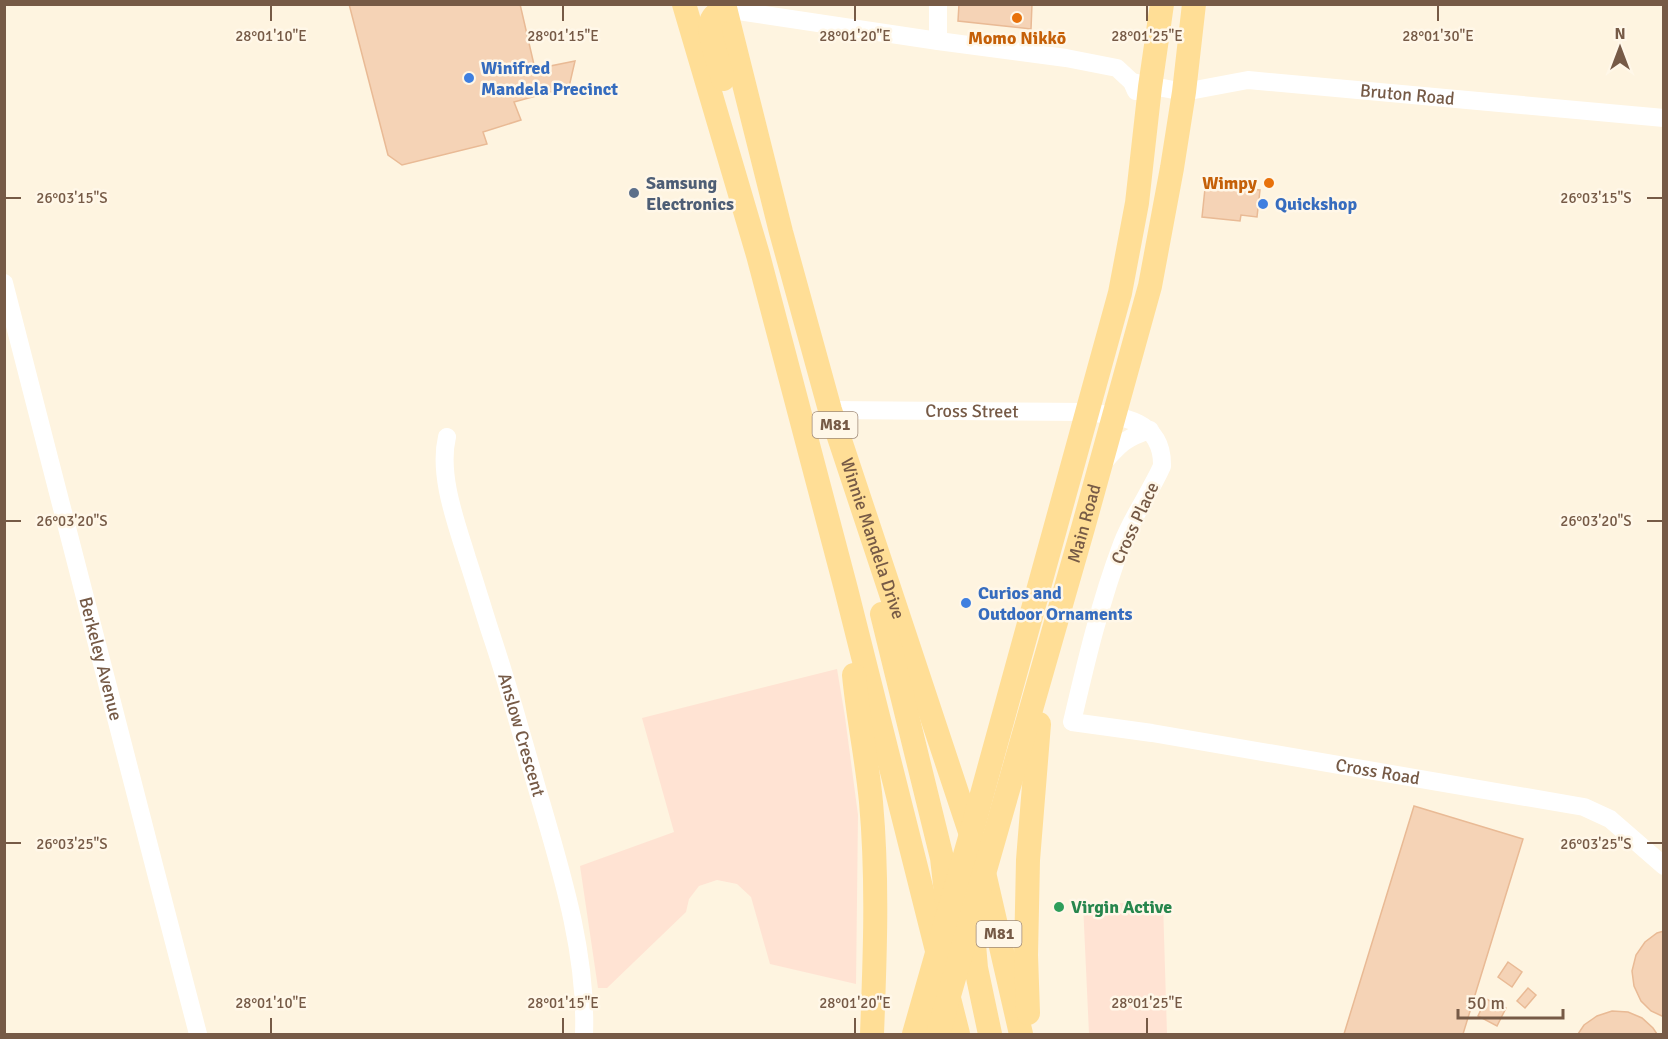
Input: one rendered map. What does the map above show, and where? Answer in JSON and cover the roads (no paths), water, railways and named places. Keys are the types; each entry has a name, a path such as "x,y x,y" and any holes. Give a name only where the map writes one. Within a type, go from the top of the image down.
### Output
{"main road":[{"name":"Winnie Mandela Drive","path":"684,4 758,255 846,589 958,1035"},
{"name":"Main Road","path":"914,1035 1120,293 1137,203 1146,124 1141,84 1162,4"},
{"name":"Main Road","path":"938,1035 985,877 1150,286 1184,92 1194,4"},
{"name":"Winnie Mandela Drive","path":"724,7 781,232 830,410 985,877 1021,1035"},
{"path":"724,7 712,19 710,30 763,236 763,244 758,255"},
{"path":"862,508 869,566 942,858 948,913 949,997"},
{"path":"846,589 854,679 871,800 874,851 875,974 872,1035"},
{"path":"1029,1035 1026,955 1028,860 1045,662"},
{"path":"971,834 972,917 976,968 990,1035"}],"street":[{"path":"938,4 938,41"},
{"name":"Bruton Road","path":"724,7 938,41 1066,58 1117,68 1141,84 1184,92 1248,80 1664,118"},
{"name":"Berkeley Avenue","path":"4,283 198,1035"},
{"name":"Cross Street","path":"830,410 1086,412 1113,415"},
{"path":"1113,415 1135,421 1150,430"},
{"path":"1100,467 1120,443 1150,430"},
{"name":"Cross Place","path":"1072,722 1085,667 1117,559 1138,509 1162,466 1158,442 1150,430"},
{"name":"Anslow Crescent","path":"447,437 444,459 454,514 510,692 556,853 574,927 583,990 584,1035"},
{"name":"Cross Road","path":"1072,722 1163,735 1584,807 1610,819 1664,866"}],"place":[{"name":"Momo Nikkō","path":"1017,18"},
{"name":"Winifred Mandela Precinct","path":"469,78"},
{"name":"Wimpy","path":"1269,183"},
{"name":"Samsung Electronics","path":"634,193"},
{"name":"Quickshop","path":"1263,204"},
{"name":"Curios and Outdoor Ornaments","path":"966,603"},
{"name":"Virgin Active","path":"1059,907"}]}
